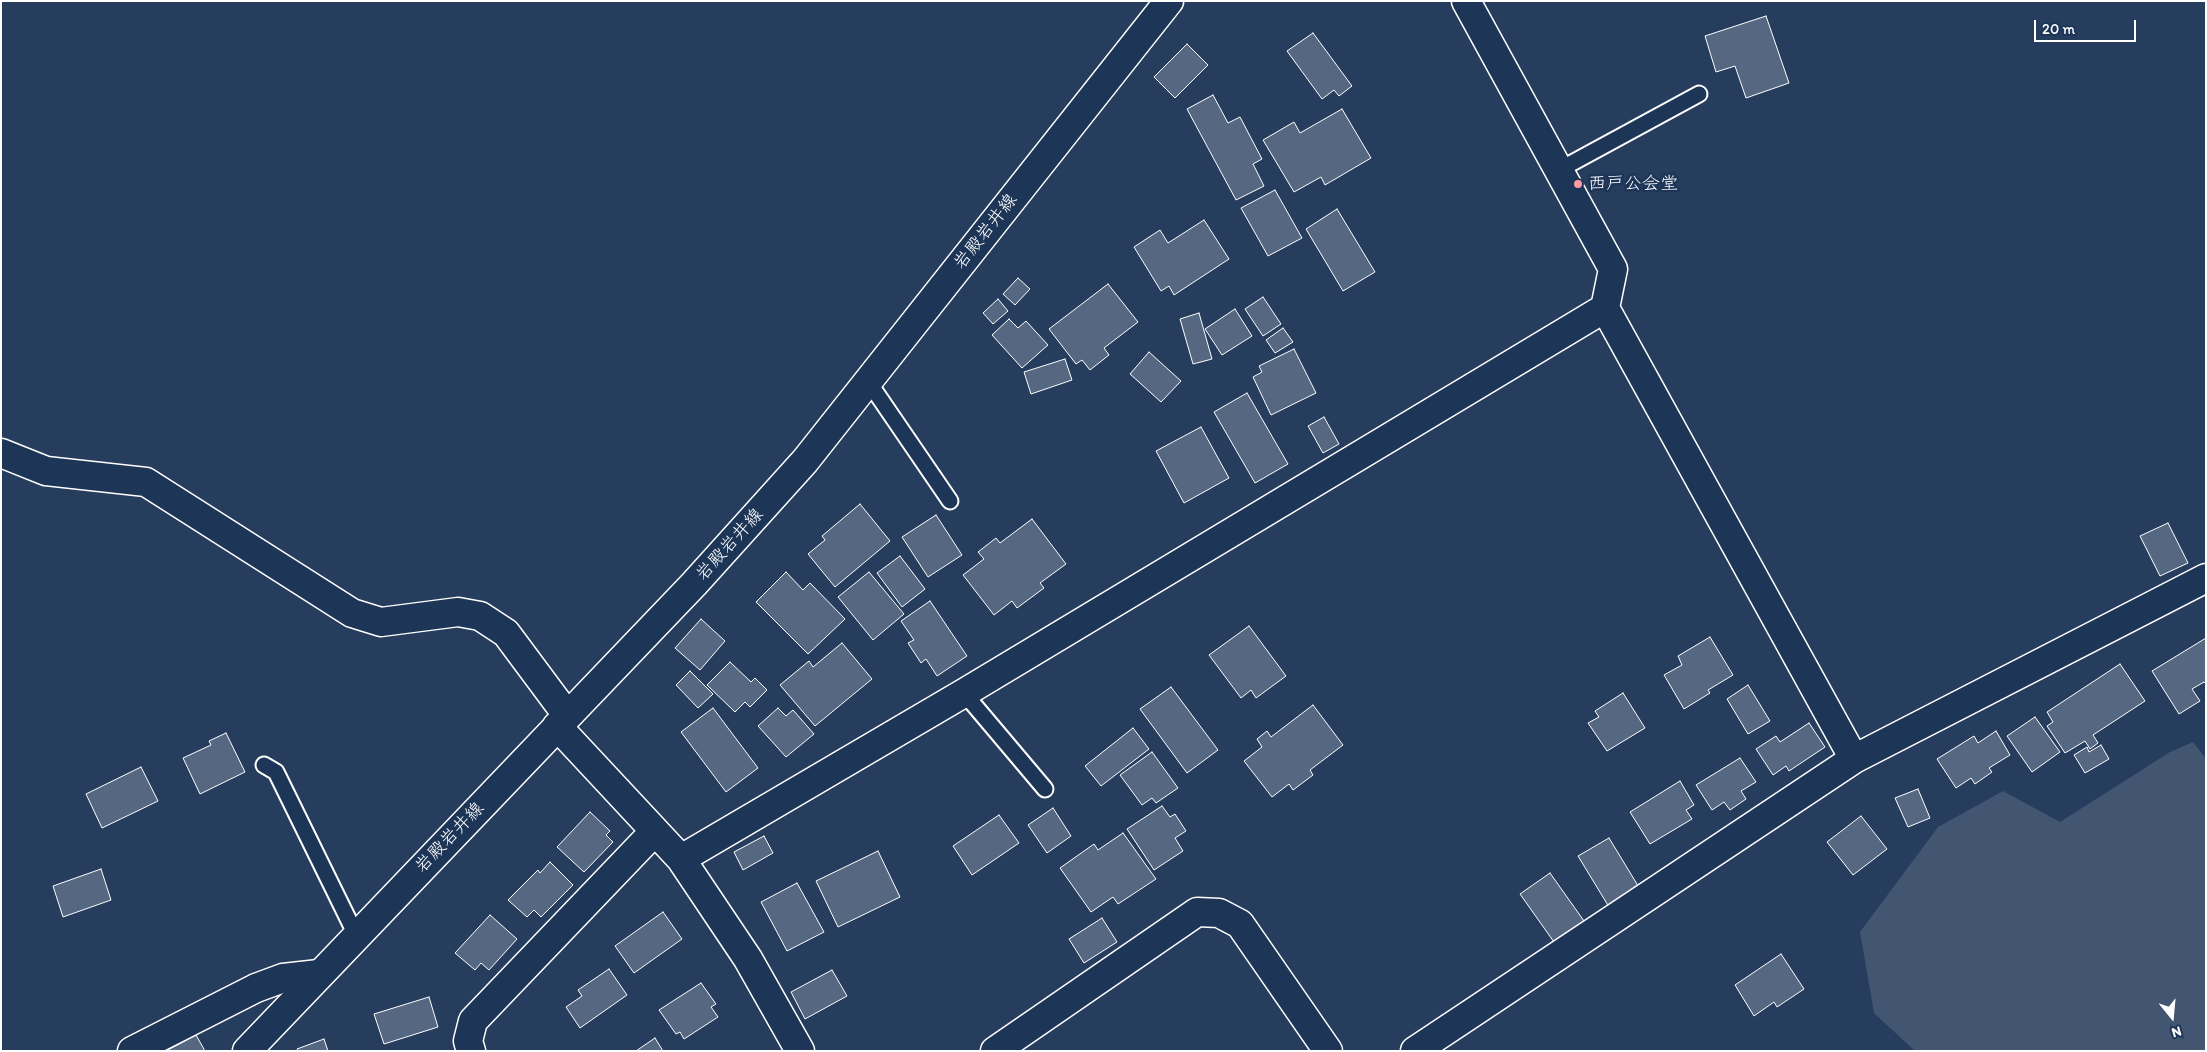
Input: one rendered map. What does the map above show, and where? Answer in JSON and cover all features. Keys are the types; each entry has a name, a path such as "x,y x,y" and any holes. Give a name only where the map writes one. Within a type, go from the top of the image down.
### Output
{"street":[{"name":"岩殿岩井線","path":"248,1051 356,935 694,584 805,461 1169,1"},
{"path":"1466,1 1613,269 1605,308 1854,759"},
{"path":"681,859 964,694 1605,308"},
{"path":"1,453 46,471 146,482 352,613 381,622 458,612 480,616 506,633 562,721 654,832 681,859 748,959 800,1051"},
{"path":"1415,1051 1854,759 2206,578"},
{"path":"471,1051 468,1041 473,1021 654,832"},
{"path":"994,1051 1197,912 1219,913 1240,924 1328,1051"},
{"path":"132,1051 256,988 283,978 319,974"}],"lane":[{"path":"1559,170 1699,94"},
{"path":"868,381 950,500"},
{"path":"964,694 1045,789"},
{"path":"264,765 276,772 356,935"}],"shaded area":[{"path":"2193,742 2206,759 2206,1051 1915,1051 1874,1013 1860,932 1938,827 2003,791 2060,822 2170,752"}],"building":[{"path":"1766,16 1789,83 1746,98 1735,66 1716,72 1705,36"},
{"path":"1313,33 1352,86 1339,96 1334,90 1322,99 1287,51"},
{"path":"1187,44 1208,65 1175,98 1154,77"},
{"path":"1213,95 1228,123 1240,117 1262,159 1253,164 1264,186 1236,200 1187,109"},
{"path":"1342,109 1371,158 1325,185 1321,177 1294,192 1263,140 1294,122 1300,133"},
{"path":"1275,190 1302,238 1268,256 1241,208"},
{"path":"1337,209 1375,272 1343,291 1306,229"},
{"path":"1204,220 1229,259 1174,295 1169,286 1161,291 1134,247 1160,230 1168,243"},
{"path":"1018,278 1030,289 1015,305 1003,294"},
{"path":"1108,284 1138,322 1104,348 1109,355 1090,370 1082,360 1076,364 1049,329"},
{"path":"1263,297 1281,324 1263,336 1245,309"},
{"path":"998,299 1008,311 993,324 983,313"},
{"path":"1235,309 1252,336 1222,355 1205,329"},
{"path":"1199,313 1212,359 1193,364 1180,319"},
{"path":"1009,319 1018,328 1026,321 1048,345 1022,368 992,335"},
{"path":"1283,328 1293,342 1275,353 1266,340"},
{"path":"1294,349 1316,393 1271,415 1253,377 1262,372 1259,366"},
{"path":"1149,352 1181,381 1161,402 1130,374"},
{"path":"1065,359 1072,380 1031,394 1024,372"},
{"path":"1247,393 1288,464 1255,483 1214,412"},
{"path":"1324,417 1339,444 1323,453 1308,426"},
{"path":"1201,427 1229,478 1184,503 1156,451"},
{"path":"860,504 890,541 835,587 808,554 825,540 822,536"},
{"path":"936,515 962,555 928,577 902,537"},
{"path":"1032,519 1066,564 1040,583 1044,588 1017,608 1012,601 994,615 963,575 984,559 978,552 996,538 1000,543"},
{"path":"2168,523 2188,563 2160,576 2140,536"},
{"path":"900,556 925,589 902,607 877,573"},
{"path":"786,572 803,590 810,583 845,619 808,654 756,602"},
{"path":"869,572 904,614 873,640 838,597"},
{"path":"930,601 967,656 937,676 926,659 921,663 908,643 914,640 901,621"},
{"path":"701,619 725,641 700,670 675,648"},
{"path":"1249,626 1286,676 1256,698 1251,690 1241,698 1209,655"},
{"path":"1710,637 1733,675 1708,690 1710,693 1684,709 1664,675 1682,665 1678,656"},
{"path":"2206,638 2206,684 2204,682 2192,689 2200,701 2179,714 2152,671"},
{"path":"842,643 872,679 815,726 780,685 809,661 813,667"},
{"path":"730,662 751,682 755,678 767,690 750,707 745,702 735,712 707,685"},
{"path":"2120,664 2145,701 2093,735 2098,743 2090,749 2085,741 2065,753 2047,726 2053,722 2047,712"},
{"path":"690,671 713,694 698,708 676,685"},
{"path":"1748,685 1770,721 1748,734 1727,699"},
{"path":"1171,687 1218,750 1187,773 1140,709"},
{"path":"1623,693 1645,728 1607,751 1588,723 1599,717 1595,711"},
{"path":"1313,705 1343,745 1310,770 1313,775 1293,790 1289,784 1272,797 1244,761 1262,747 1257,739 1267,731 1271,737"},
{"path":"713,708 758,768 726,792 681,732"},
{"path":"778,708 786,716 793,710 814,734 786,757 758,726"},
{"path":"2035,717 2060,752 2032,772 2007,736"},
{"path":"1809,723 1825,747 1789,771 1786,766 1773,775 1756,749 1776,736 1780,742"},
{"path":"1133,728 1149,749 1101,786 1085,766"},
{"path":"1996,731 2010,755 1989,768 1992,772 1975,784 1971,778 1956,788 1937,759 1974,736 1978,743"},
{"path":"226,733 245,772 200,794 183,758 211,745 209,741"},
{"path":"2101,745 2109,759 2085,773 2074,755 2087,747 2089,752"},
{"path":"1152,752 1178,788 1156,803 1152,798 1142,805 1120,775"},
{"path":"1740,758 1756,782 1741,791 1746,799 1730,810 1724,802 1712,810 1696,785"},
{"path":"141,767 158,801 102,828 86,794"},
{"path":"1680,781 1694,805 1686,810 1692,819 1650,844 1630,812"},
{"path":"1918,789 1930,818 1908,827 1895,798"},
{"path":"1162,806 1170,817 1175,814 1186,831 1175,838 1183,851 1154,870 1127,829"},
{"path":"1053,808 1071,836 1047,853 1028,825"},
{"path":"590,812 610,831 606,835 613,842 584,872 557,847"},
{"path":"999,815 1019,843 972,875 953,846"},
{"path":"1861,816 1887,849 1853,875 1827,842"},
{"path":"1123,833 1156,879 1118,904 1113,897 1091,912 1060,868 1094,844 1098,850"},
{"path":"764,836 773,853 743,870 734,852"},
{"path":"1609,838 1640,889 1609,907 1578,856"},
{"path":"878,851 900,897 838,927 816,881"},
{"path":"550,862 573,885 541,917 534,910 527,917 508,900 538,870 540,873"},
{"path":"101,869 111,900 63,917 53,886"},
{"path":"1550,873 1584,921 1554,942 1520,894"},
{"path":"797,883 824,932 787,951 761,902"},
{"path":"663,912 682,939 634,973 615,946"},
{"path":"490,915 517,939 489,970 481,963 475,970 455,953"},
{"path":"1102,918 1117,942 1084,963 1069,939"},
{"path":"1781,954 1804,989 1777,1007 1774,1002 1754,1016 1735,985"},
{"path":"609,969 627,995 580,1028 566,1007 582,996 578,990"},
{"path":"832,970 847,996 805,1019 791,992"},
{"path":"701,983 716,1004 711,1007 718,1017 684,1039 680,1032 676,1034 659,1010"},
{"path":"429,997 438,1027 384,1044 374,1014"},
{"path":"196,1035 205,1051 166,1051"},
{"path":"655,1038 663,1051 636,1051"},
{"path":"324,1039 328,1051 298,1051 297,1049"}],"place":[{"name":"西戸公会堂","path":"1578,184"}]}
